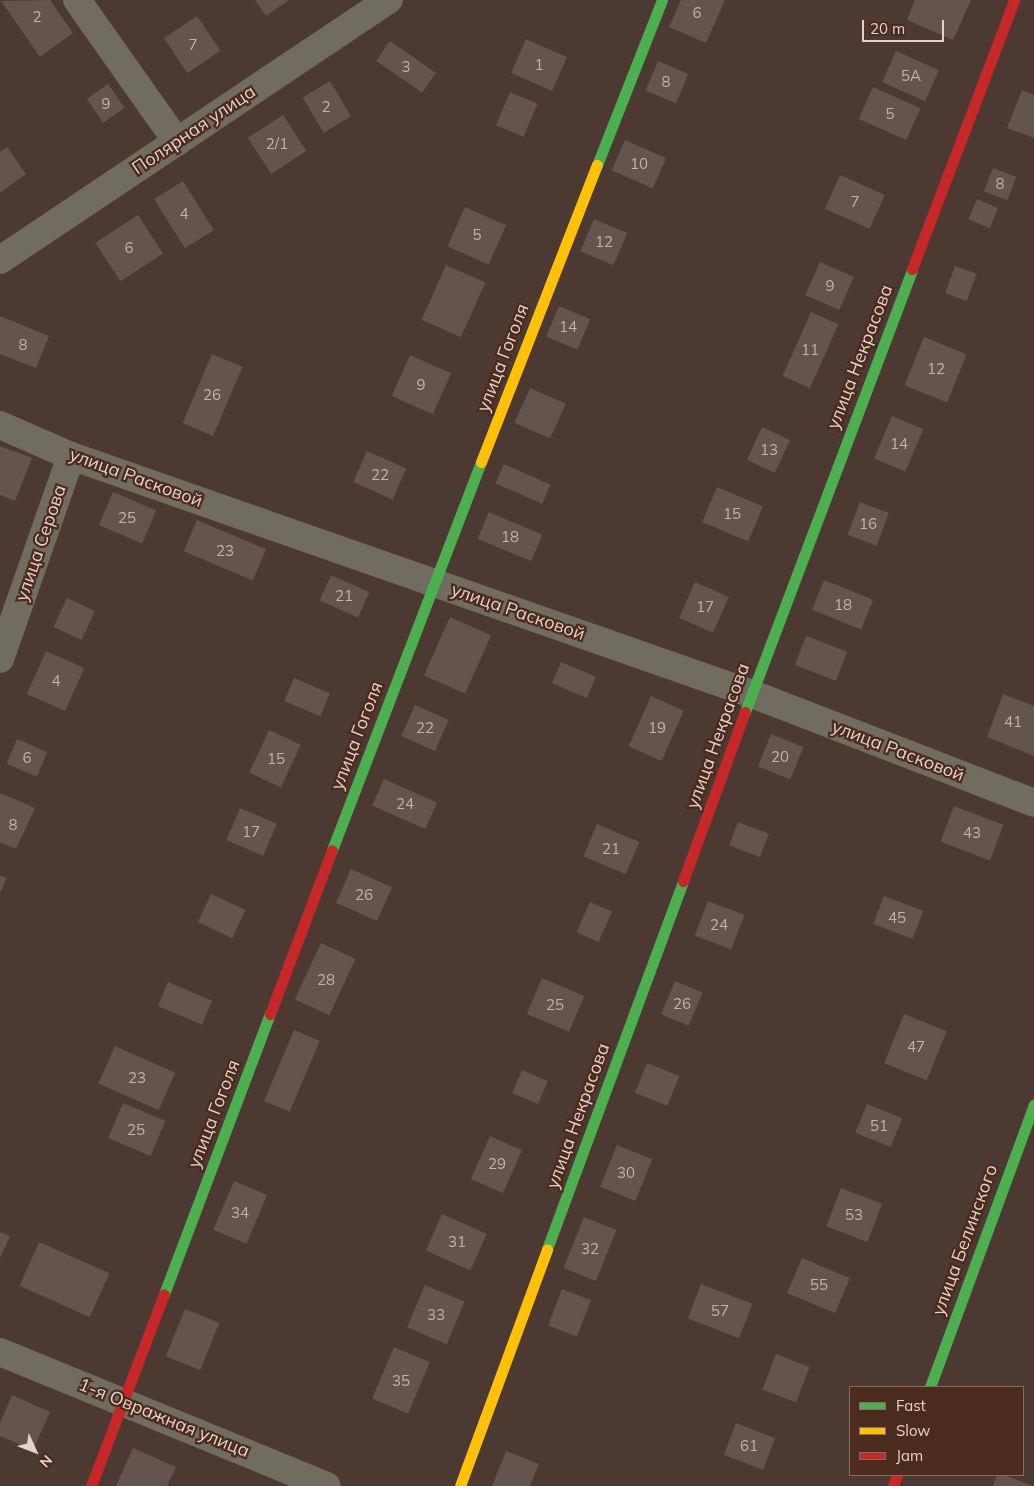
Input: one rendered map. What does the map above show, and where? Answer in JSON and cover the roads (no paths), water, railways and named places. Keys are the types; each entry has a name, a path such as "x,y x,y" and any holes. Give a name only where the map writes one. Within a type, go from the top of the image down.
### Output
{"street":[{"path":"77,0 177,142"},
{"name":"Полярная улица","path":"0,260 389,0"},
{"name":"улица Гоголя","path":"91,1486 434,582 662,0"},
{"name":"улица Некрасова","path":"460,1486 752,694 1014,0"},
{"name":"улица Расковой","path":"0,425 72,456 752,694 1034,803"},
{"name":"улица Серова","path":"0,660 72,456"},
{"name":"улица Белинского","path":"930,1386 1034,1105"},
{"name":"1-я Овражная улица","path":"0,1352 124,1400 327,1486"}]}
